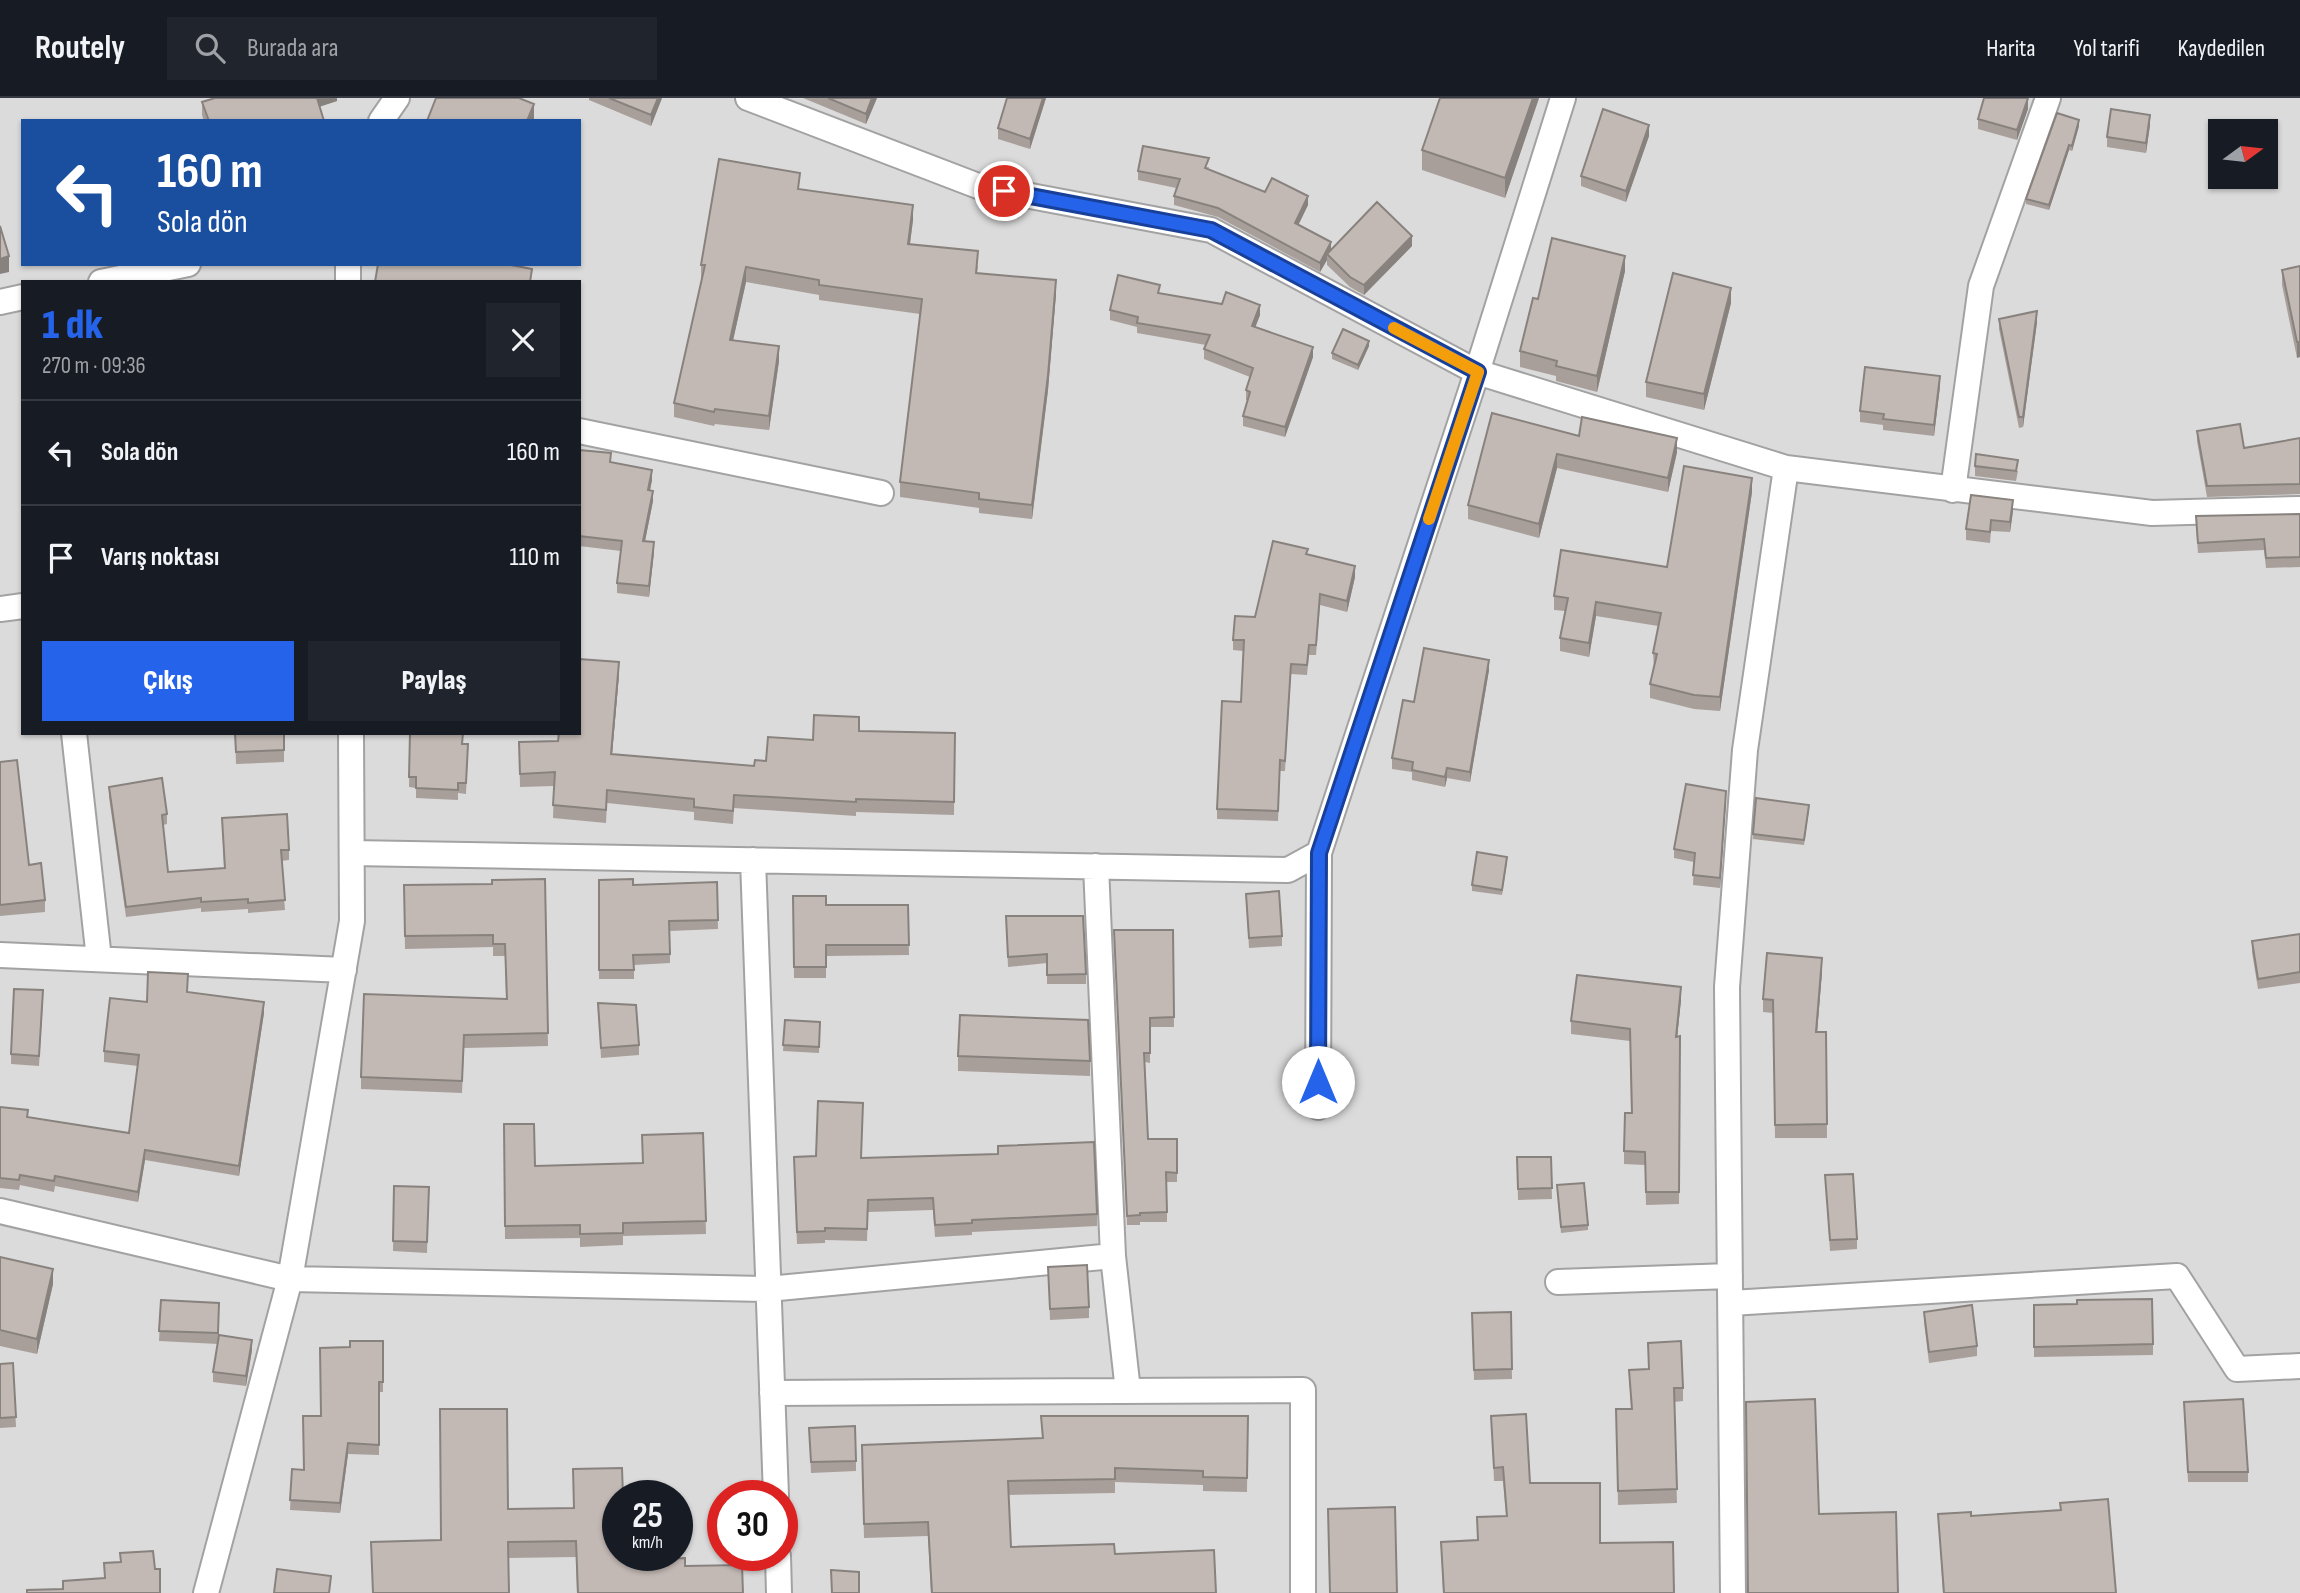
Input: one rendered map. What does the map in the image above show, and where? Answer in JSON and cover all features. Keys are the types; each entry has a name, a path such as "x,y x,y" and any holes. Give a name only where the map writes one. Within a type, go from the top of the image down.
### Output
{"street":[{"path":"382,119 397,98"},
{"path":"748,98 978,186 1211,230 1478,372 1786,468 2152,513 2300,509"},
{"path":"1318,1107 1319,853 1478,372 1563,98"},
{"path":"1953,490 1981,286 2048,98"},
{"path":"111,280 178,266"},
{"path":"0,302 21,298"},
{"path":"581,431 881,493"},
{"path":"1733,1593 1727,987 1745,750 1786,468"},
{"path":"0,609 21,606"},
{"path":"74,735 100,959"},
{"path":"206,1593 290,1279 344,970 352,921 351,735"},
{"path":"352,853 1288,870 1319,853"},
{"path":"753,860 775,1480"},
{"path":"1096,866 1113,1256 1128,1391"},
{"path":"0,955 344,970"},
{"path":"0,1212 290,1279 768,1289 1113,1256"},
{"path":"1558,1283 1730,1276"},
{"path":"1731,1303 2177,1276 2237,1369 2300,1366"},
{"path":"772,1393 1303,1390 1303,1593"},
{"path":"778,1571 779,1593"}],"shaded area":[{"path":"0,98 2300,98 2300,1593 0,1593"}],"building":[{"path":"215,98 317,98 323,119 208,119 202,102"},
{"path":"436,98 519,98 534,104 528,119 428,119"},
{"path":"609,98 658,98 651,115"},
{"path":"828,98 872,98 866,114"},
{"path":"1007,98 1043,98 1030,139 998,128"},
{"path":"1440,98 1533,98 1505,178 1422,150"},
{"path":"1984,98 2028,98 2017,130 1978,119"},
{"path":"1603,109 1649,125 1626,191 1581,176"},
{"path":"2111,109 2150,115 2146,143 2107,137"},
{"path":"2057,113 2079,120 2049,205 2026,199"},
{"path":"1143,146 1209,158 1205,168 1265,192 1272,178 1308,196 1295,223 1331,242 1320,263 1218,208 1174,196 1180,179 1138,171"},
{"path":"719,159 800,173 798,189 913,205 908,244 978,251 976,273 1056,280 1048,375 1032,505 979,499 979,493 900,482 922,299 819,285 819,280 746,267 730,340 779,346 769,416 715,409 714,412 674,403 705,265 701,265"},
{"path":"1377,202 1412,236 1364,285 1350,277 1327,254"},
{"path":"0,226 9,256 0,259"},
{"path":"1552,238 1625,256 1597,376 1556,366 1557,361 1520,351 1533,298 1538,299"},
{"path":"378,266 516,266 532,269 530,280 375,280"},
{"path":"2300,266 2300,342 2297,342 2282,270"},
{"path":"1673,273 1731,288 1704,394 1646,382"},
{"path":"1118,275 1160,285 1158,293 1222,304 1226,292 1260,305 1252,326 1313,347 1285,427 1243,416 1250,392 1246,390 1253,368 1204,349 1210,335 1137,323 1138,317 1110,310"},
{"path":"2037,311 2023,417 2019,417 1999,319"},
{"path":"1343,329 1369,341 1358,365 1332,353"},
{"path":"1865,367 1940,376 1934,425 1883,419 1884,414 1860,411"},
{"path":"1492,413 1579,436 1582,417 1677,438 1668,478 1557,454 1539,524 1468,505"},
{"path":"2240,424 2244,448 2300,438 2300,484 2207,486 2197,431"},
{"path":"581,450 611,453 610,462 652,470 648,490 653,491 643,541 654,542 649,586 617,583 622,541 581,536"},
{"path":"1976,454 2018,460 2016,471 1975,466"},
{"path":"1684,466 1752,478 1720,697 1694,695 1650,684 1657,654 1653,653 1661,613 1596,602 1589,643 1560,638 1568,598 1554,596 1561,550 1667,567"},
{"path":"1971,495 2013,500 2010,522 1991,520 1990,532 1966,529"},
{"path":"2300,514 2300,557 2266,558 2264,539 2198,543 2196,516"},
{"path":"1273,541 1308,549 1306,554 1355,566 1347,601 1320,594 1316,645 1309,645 1307,665 1291,664 1285,761 1280,760 1278,811 1217,809 1222,701 1241,702 1244,640 1233,640 1235,616 1255,617"},
{"path":"1424,648 1489,660 1470,772 1447,768 1445,777 1412,770 1413,762 1392,758 1403,700 1414,702"},
{"path":"581,659 619,662 611,754 754,766 755,760 766,761 768,737 813,740 814,715 859,717 859,731 955,733 954,802 856,799 856,802 734,795 733,811 694,807 694,799 607,790 606,810 553,805 555,772 520,774 519,742 558,741 559,735 581,735"},
{"path":"235,735 284,735 284,750 236,752"},
{"path":"410,735 463,735 462,744 468,744 466,783 458,783 458,790 416,788 416,777 409,777"},
{"path":"17,760 29,865 41,863 45,900 0,905 0,762"},
{"path":"162,778 167,814 162,815 168,872 225,868 222,818 287,814 289,850 281,850 285,900 248,903 248,899 201,902 201,898 126,907 109,787"},
{"path":"1686,784 1726,791 1720,878 1693,875 1695,853 1674,849"},
{"path":"1756,798 1809,805 1804,840 1753,834"},
{"path":"1477,852 1507,857 1502,890 1472,885"},
{"path":"545,879 548,1033 464,1035 462,1081 361,1077 364,994 507,999 505,944 493,944 493,935 405,936 404,885 492,884 492,880"},
{"path":"633,879 633,885 717,882 718,920 669,921 670,954 633,955 634,970 599,970 599,880"},
{"path":"1279,891 1282,936 1249,938 1246,894"},
{"path":"793,896 826,896 826,905 908,905 909,945 826,945 826,967 794,967"},
{"path":"1006,916 1083,916 1086,974 1047,975 1047,954 1008,957"},
{"path":"1114,930 1173,930 1174,1017 1150,1018 1150,1053 1144,1053 1148,1139 1177,1139 1177,1173 1166,1172 1167,1212 1127,1216"},
{"path":"2300,934 2300,972 2258,979 2252,941"},
{"path":"1767,953 1822,958 1816,1032 1826,1032 1827,1124 1775,1125 1773,1000 1763,999"},
{"path":"148,972 188,974 187,992 264,1002 239,1166 145,1150 138,1192 55,1176 54,1181 20,1175 19,1180 0,1178 0,1107 28,1110 27,1117 129,1133 139,1055 104,1051 110,998 147,1002"},
{"path":"1577,975 1681,987 1676,1037 1680,1036 1679,1192 1646,1192 1645,1152 1624,1151 1625,1113 1632,1113 1630,1029 1571,1021"},
{"path":"14,989 43,990 39,1056 11,1054"},
{"path":"598,1003 636,1005 639,1045 601,1048"},
{"path":"960,1015 1088,1020 1090,1061 958,1056"},
{"path":"785,1020 820,1022 819,1047 783,1045"},
{"path":"818,1101 863,1103 861,1158 998,1154 998,1146 1094,1142 1097,1214 972,1220 972,1223 935,1225 933,1198 868,1200 867,1229 825,1228 825,1231 797,1232 794,1157 816,1156"},
{"path":"504,1124 534,1124 535,1166 643,1163 642,1135 703,1133 706,1221 623,1223 623,1233 580,1234 580,1225 505,1226"},
{"path":"1517,1157 1551,1157 1552,1188 1518,1189"},
{"path":"1853,1174 1857,1239 1830,1240 1825,1175"},
{"path":"1584,1183 1588,1225 1561,1227 1557,1185"},
{"path":"394,1186 429,1187 427,1242 393,1241"},
{"path":"0,1257 53,1269 37,1339 0,1330"},
{"path":"1087,1265 1089,1307 1050,1309 1048,1267"},
{"path":"2152,1299 2153,1344 2034,1347 2034,1305 2077,1304 2077,1300"},
{"path":"161,1300 219,1303 218,1333 159,1331"},
{"path":"1972,1305 1977,1346 1929,1352 1924,1312"},
{"path":"1511,1312 1512,1369 1474,1370 1472,1313"},
{"path":"219,1335 252,1340 246,1376 213,1372"},
{"path":"350,1341 383,1341 383,1382 379,1382 379,1445 348,1443 340,1503 290,1500 292,1469 304,1470 303,1416 321,1416 320,1348 350,1347"},
{"path":"1681,1341 1683,1388 1674,1388 1677,1489 1618,1491 1616,1409 1632,1409 1629,1370 1649,1369 1648,1343"},
{"path":"13,1363 16,1417 0,1418 0,1364"},
{"path":"1815,1399 1819,1514 1896,1512 1898,1593 1748,1593 1746,1402"},
{"path":"2243,1399 2248,1472 2188,1472 2184,1402"},
{"path":"440,1409 507,1409 508,1509 574,1508 573,1469 622,1468 622,1480 602,1480 602,1571 693,1571 693,1566 707,1566 707,1571 742,1571 743,1593 578,1593 576,1541 508,1542 509,1593 373,1593 371,1542 441,1540"},
{"path":"1526,1414 1530,1483 1600,1483 1600,1543 1673,1542 1674,1593 1444,1593 1441,1542 1478,1540 1477,1517 1507,1516 1503,1467 1494,1468 1491,1416"},
{"path":"1041,1416 1248,1416 1247,1478 1203,1477 1203,1471 1115,1468 1115,1479 1008,1481 1011,1547 1114,1544 1115,1554 1214,1550 1216,1593 932,1593 928,1522 864,1524 862,1445 1043,1438"},
{"path":"855,1426 856,1461 811,1462 809,1428"},
{"path":"2108,1499 2116,1593 1944,1593 1938,1514 1971,1512 1971,1516 2061,1510 2060,1503"},
{"path":"1395,1507 1397,1593 1330,1593 1328,1509"},
{"path":"153,1551 155,1569 160,1569 160,1593 27,1593 27,1590 63,1589 63,1581 105,1578 104,1563 121,1562 120,1553"},
{"path":"277,1569 331,1576 329,1593 274,1593"},
{"path":"831,1570 859,1572 859,1593 832,1593"}],"slow traffic":[{"path":"1394,328 1478,372 1429,519"}],"route":[{"path":"1004,191 1211,230 1478,372 1319,853 1318,1082"}]}
